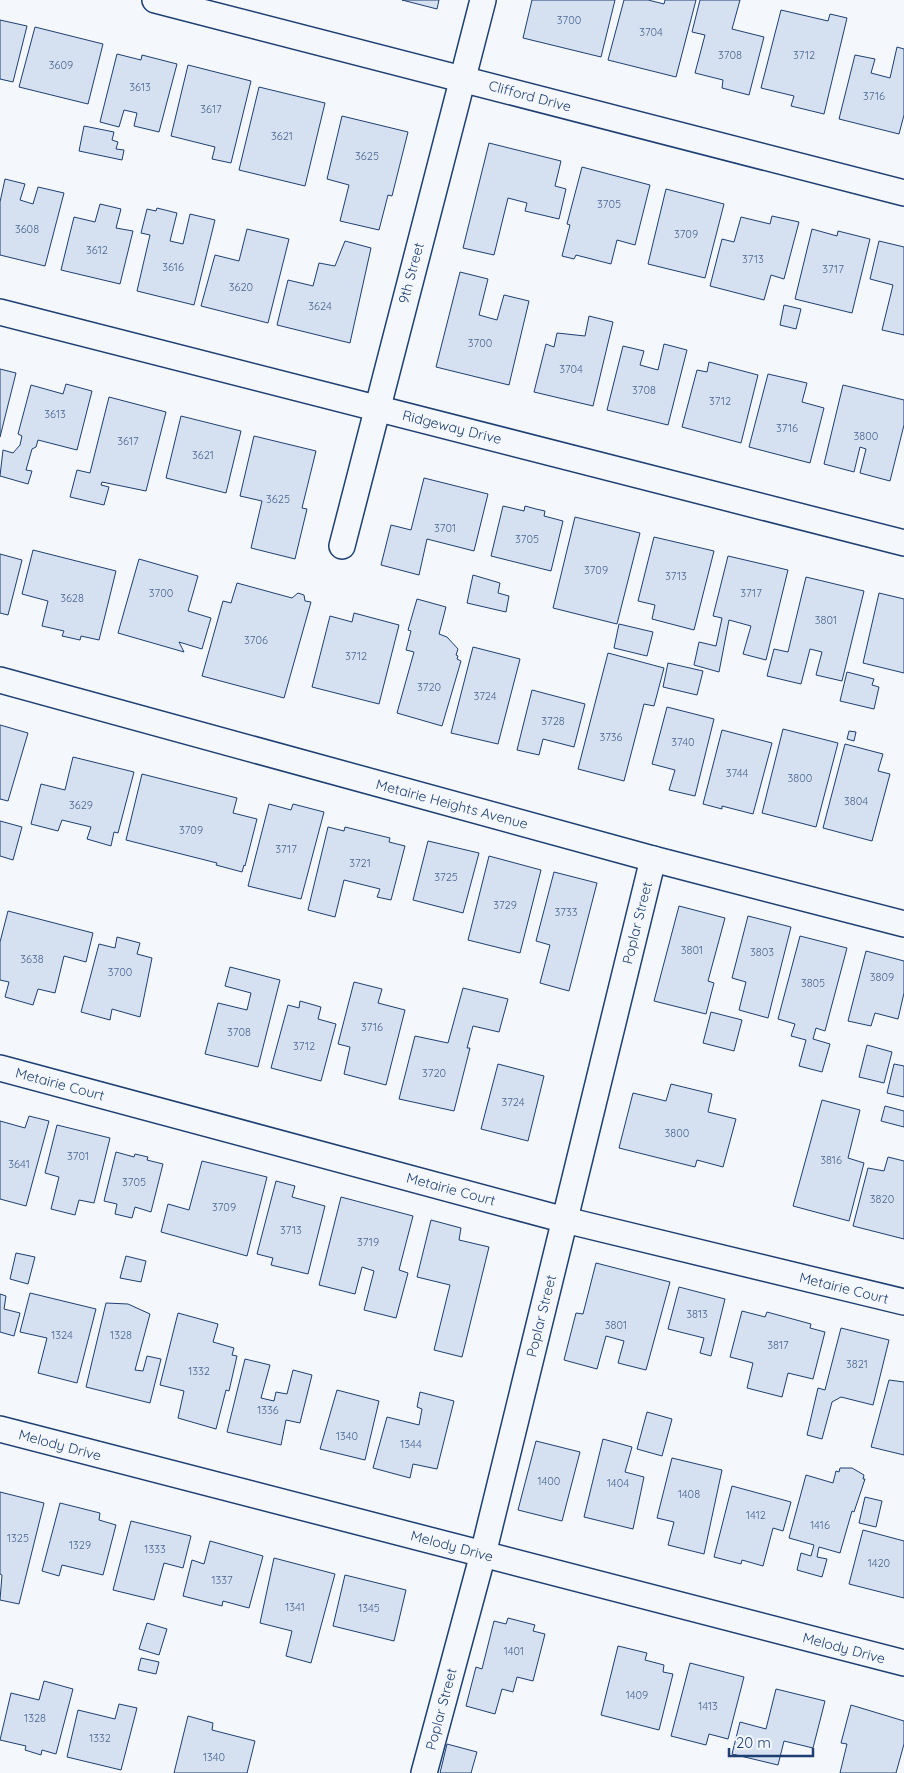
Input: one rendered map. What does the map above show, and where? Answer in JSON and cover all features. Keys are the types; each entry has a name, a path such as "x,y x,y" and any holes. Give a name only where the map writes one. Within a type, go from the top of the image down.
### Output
{"street":[{"name":"Clifford Drive","path":"155,0 904,193"},
{"name":"9th Street","path":"342,546 376,407 483,0"},
{"name":"Ridgeway Drive","path":"0,312 904,543"},
{"name":"Metairie Heights Avenue","path":"0,680 653,859 904,924"},
{"name":"Poplar Street","path":"424,1773 483,1554 653,859"},
{"name":"Metairie Court","path":"0,1068 565,1220 904,1302"},
{"name":"Melody Drive","path":"0,1429 904,1664"}],"building":[{"path":"402,0 439,0 437,9"},
{"path":"532,0 615,0 601,57 523,38"},
{"path":"624,0 648,0 664,4 665,0 696,0 676,77 608,60"},
{"path":"700,0 740,0 732,29 764,37 749,95 722,88 723,80 695,73 705,35 692,32"},
{"path":"781,10 828,21 830,14 847,18 824,114 791,106 794,96 761,88"},
{"path":"0,20 27,26 13,82 0,79"},
{"path":"35,27 103,44 88,104 19,87"},
{"path":"897,47 904,49 904,115 899,134 839,119 855,55 875,59 871,73 890,78"},
{"path":"117,54 141,60 142,55 177,64 159,132 134,126 137,113 124,110 119,127 100,122"},
{"path":"188,65 251,81 231,163 212,159 215,147 171,136"},
{"path":"259,87 325,103 305,186 239,170"},
{"path":"342,116 408,132 392,196 388,195 379,230 340,221 349,185 327,179"},
{"path":"84,126 114,132 112,140 118,142 116,149 124,150 122,160 79,151"},
{"path":"489,143 561,161 555,186 566,189 559,219 525,211 527,203 508,198 494,255 463,248"},
{"path":"582,167 650,185 635,245 617,240 611,264 576,255 574,259 562,256 570,225 567,224"},
{"path":"5,179 25,184 20,200 33,204 38,187 64,193 45,266 0,255 0,202"},
{"path":"666,189 724,204 705,278 648,264"},
{"path":"100,204 121,209 116,228 133,231 120,284 61,270 74,217 95,222"},
{"path":"157,208 177,213 170,241 183,244 190,214 215,220 194,305 137,291 150,235 141,233 147,209 156,211"},
{"path":"772,216 799,222 784,279 771,275 764,300 710,286 722,239 734,242 741,217 770,224"},
{"path":"247,229 289,239 268,323 201,306 215,255 239,261"},
{"path":"812,229 837,236 838,231 870,239 852,313 795,299"},
{"path":"345,241 371,248 350,343 277,325 288,280 313,286 319,263 335,266"},
{"path":"879,241 904,247 904,335 882,330 893,285 870,279"},
{"path":"460,272 488,279 479,315 497,320 504,295 529,301 509,385 436,367"},
{"path":"784,305 801,309 796,329 780,325"},
{"path":"589,316 613,322 593,406 534,392 546,344 554,347 557,333 585,336"},
{"path":"664,344 687,350 668,425 607,410 623,346 644,351 640,365 658,370"},
{"path":"709,362 758,375 741,443 682,427 697,370 707,372"},
{"path":"0,369 16,373 0,437"},
{"path":"768,374 807,383 802,402 824,408 810,463 749,447"},
{"path":"66,384 92,391 77,450 38,440 36,447 32,449 26,470 32,471 28,484 0,476 3,450 13,453 20,445 22,436 18,434 31,385 63,394"},
{"path":"843,385 904,400 904,425 890,481 860,473 866,449 860,447 854,472 824,464"},
{"path":"109,397 166,412 146,491 102,482 101,485 109,487 104,505 70,497 77,470 90,473"},
{"path":"181,416 241,431 226,493 166,478"},
{"path":"254,436 316,451 302,508 307,509 295,559 251,548 262,501 240,496"},
{"path":"424,478 488,494 474,551 427,539 419,575 381,565 391,525 411,530"},
{"path":"503,506 524,511 525,506 545,511 544,516 563,521 551,571 491,556"},
{"path":"575,517 640,533 617,624 553,608"},
{"path":"654,537 714,551 694,630 652,619 655,605 638,601"},
{"path":"33,550 116,571 99,640 81,636 80,640 62,636 64,631 42,626 48,601 22,594"},
{"path":"0,554 22,560 8,615 0,613"},
{"path":"728,556 788,570 766,660 743,654 751,626 729,620 719,672 694,665 699,642 716,646 722,618 713,616"},
{"path":"139,559 198,576 188,611 211,618 202,649 179,642 184,652 118,633"},
{"path":"473,575 500,583 498,593 509,596 506,612 467,603"},
{"path":"806,577 864,591 842,681 816,675 822,652 810,649 801,684 767,676 774,649 788,652"},
{"path":"237,583 292,598 298,593 304,595 305,601 311,602 284,698 202,676 223,601 231,603"},
{"path":"879,593 904,599 904,673 863,663"},
{"path":"417,599 446,607 439,634 447,637 458,649 457,659 461,661 442,726 397,713 414,652 406,650 411,631 408,630"},
{"path":"354,613 399,625 379,704 312,687 330,616 352,622"},
{"path":"619,624 653,632 647,656 614,648"},
{"path":"473,647 520,659 498,744 451,733"},
{"path":"608,653 664,668 654,706 644,704 624,781 578,769"},
{"path":"668,663 703,671 697,695 663,687"},
{"path":"847,672 874,679 872,685 879,687 874,709 840,701"},
{"path":"532,690 585,704 574,747 543,739 539,755 517,750"},
{"path":"667,707 714,719 695,796 669,790 675,770 652,764"},
{"path":"0,725 28,733 8,801 0,799"},
{"path":"783,729 838,743 816,827 762,813"},
{"path":"722,730 772,743 753,814 722,806 722,809 703,804"},
{"path":"849,731 856,732 854,741 847,739"},
{"path":"845,744 883,754 878,771 890,774 872,841 823,828"},
{"path":"73,757 134,772 118,833 114,832 111,846 87,839 91,827 62,820 58,831 31,824 41,784 65,790"},
{"path":"142,774 237,798 233,813 257,819 242,872 216,865 217,863 126,840"},
{"path":"269,804 291,810 293,804 324,812 301,899 248,886"},
{"path":"0,821 22,827 13,860 0,856"},
{"path":"328,827 344,831 345,827 390,838 389,842 405,846 391,900 377,897 380,889 344,880 335,917 308,910"},
{"path":"428,841 479,853 463,913 413,900"},
{"path":"489,856 541,870 520,953 468,940"},
{"path":"554,872 597,883 569,991 540,983 550,945 536,941"},
{"path":"679,906 725,918 708,981 714,983 706,1014 654,1001"},
{"path":"8,911 93,933 86,962 64,956 55,993 38,989 33,1005 5,997 9,982 0,980 0,942"},
{"path":"748,916 791,927 768,1018 739,1010 746,982 732,978"},
{"path":"800,936 847,948 825,1031 816,1028 813,1039 830,1044 822,1072 799,1066 806,1040 791,1036 795,1024 778,1019"},
{"path":"117,937 140,943 137,954 152,958 140,1017 112,1009 110,1020 81,1012 99,944 115,948"},
{"path":"866,951 904,961 904,993 898,1019 875,1013 871,1026 848,1021"},
{"path":"230,967 280,980 258,1067 205,1054 218,1003 247,1010 251,993 225,986"},
{"path":"354,982 382,989 378,1003 405,1010 386,1085 344,1074 350,1047 338,1044"},
{"path":"463,988 508,999 499,1032 473,1026 467,1048 470,1048 454,1111 399,1099 415,1036 448,1043"},
{"path":"300,1001 321,1007 318,1019 336,1024 321,1081 271,1068 288,1005 299,1008"},
{"path":"711,1012 742,1020 734,1051 703,1043"},
{"path":"867,1045 892,1052 884,1083 859,1077"},
{"path":"498,1064 544,1076 528,1141 481,1129"},
{"path":"894,1064 904,1066 904,1097 887,1093"},
{"path":"671,1084 712,1094 708,1112 736,1119 723,1167 697,1160 695,1167 619,1148 633,1093 666,1101"},
{"path":"822,1100 860,1110 848,1158 864,1163 849,1221 793,1206"},
{"path":"885,1106 904,1111 904,1127 881,1121"},
{"path":"29,1116 49,1121 26,1206 0,1199 0,1121 25,1128"},
{"path":"57,1125 110,1138 94,1203 79,1200 75,1215 51,1209 59,1177 45,1173"},
{"path":"116,1152 134,1157 135,1154 148,1157 147,1160 163,1164 151,1212 135,1207 132,1218 115,1214 117,1204 104,1201"},
{"path":"888,1157 904,1161 904,1239 853,1226 868,1168 884,1171"},
{"path":"202,1161 267,1177 247,1256 161,1232 168,1204 189,1210"},
{"path":"276,1181 295,1186 292,1197 325,1206 308,1274 271,1265 273,1258 257,1254"},
{"path":"341,1197 413,1216 399,1270 408,1273 396,1318 364,1310 374,1271 362,1267 355,1294 319,1285"},
{"path":"431,1220 461,1228 459,1240 489,1247 462,1357 434,1350 450,1285 417,1277"},
{"path":"16,1253 35,1257 28,1284 10,1279"},
{"path":"126,1256 146,1261 141,1282 120,1278"},
{"path":"596,1263 670,1282 646,1370 618,1363 624,1341 606,1336 597,1369 564,1360 576,1313 583,1314"},
{"path":"679,1287 725,1299 711,1356 700,1353 704,1338 668,1329"},
{"path":"30,1293 96,1309 77,1383 38,1373 47,1338 20,1332"},
{"path":"0,1294 6,1296 4,1309 20,1313 14,1336 0,1332"},
{"path":"106,1303 128,1304 150,1314 135,1370 143,1371 147,1356 161,1359 150,1403 86,1387"},
{"path":"742,1311 765,1317 767,1312 811,1324 810,1328 825,1332 813,1379 788,1373 782,1397 747,1388 753,1363 730,1357"},
{"path":"178,1313 218,1324 213,1342 234,1348 232,1355 237,1356 229,1391 226,1390 216,1429 178,1418 184,1391 160,1385"},
{"path":"841,1328 889,1340 873,1405 841,1397 832,1402 822,1439 807,1435 818,1388 825,1390"},
{"path":"245,1359 270,1365 261,1398 274,1401 276,1392 287,1394 293,1370 312,1375 300,1423 286,1420 281,1445 227,1432"},
{"path":"889,1380 904,1382 904,1455 871,1447"},
{"path":"337,1390 379,1401 365,1460 320,1449"},
{"path":"420,1392 454,1401 437,1469 413,1464 410,1478 373,1468 387,1417 419,1425 422,1409 417,1407"},
{"path":"647,1412 672,1419 662,1456 637,1449"},
{"path":"603,1439 632,1447 625,1472 644,1477 633,1529 584,1517"},
{"path":"536,1441 580,1452 562,1521 518,1510"},
{"path":"672,1458 722,1470 704,1554 668,1545 674,1522 657,1518"},
{"path":"840,1468 852,1468 864,1475 863,1479 865,1479 854,1512 852,1511 840,1553 819,1547 817,1557 827,1559 822,1577 797,1570 801,1553 811,1556 814,1545 789,1538 806,1475 833,1483 836,1471 839,1472"},
{"path":"732,1486 791,1502 783,1531 773,1528 763,1566 742,1560 741,1564 714,1557"},
{"path":"0,1492 44,1503 19,1604 0,1600 2,1575 0,1574"},
{"path":"865,1497 882,1501 876,1527 859,1523"},
{"path":"60,1503 100,1513 99,1520 116,1525 103,1575 62,1565 59,1576 42,1571"},
{"path":"131,1521 191,1536 183,1568 164,1563 154,1600 113,1590"},
{"path":"863,1530 904,1541 904,1598 849,1584"},
{"path":"210,1541 263,1556 249,1608 223,1601 222,1606 183,1596 192,1560 204,1564"},
{"path":"274,1558 335,1574 311,1663 286,1656 292,1631 260,1623"},
{"path":"345,1575 406,1590 394,1641 333,1626"},
{"path":"508,1618 535,1625 533,1631 545,1634 533,1681 517,1677 513,1692 502,1689 495,1714 466,1706 476,1667 482,1669 494,1621 506,1624"},
{"path":"147,1623 167,1629 159,1655 139,1649"},
{"path":"618,1646 647,1653 645,1660 664,1665 663,1672 673,1674 659,1730 601,1715"},
{"path":"141,1658 159,1662 156,1674 138,1670"},
{"path":"690,1663 744,1677 728,1739 709,1734 706,1745 671,1736"},
{"path":"44,1681 73,1689 56,1754 42,1750 41,1755 25,1750 26,1746 0,1740 11,1693 39,1700"},
{"path":"776,1689 825,1701 813,1748 784,1741 778,1765 732,1754 740,1722 766,1729"},
{"path":"119,1704 137,1708 121,1770 67,1757 78,1710 115,1719"},
{"path":"851,1705 904,1721 904,1744 896,1773 840,1773 847,1744 841,1743"},
{"path":"188,1716 213,1723 212,1730 255,1741 247,1773 174,1773"},
{"path":"447,1744 477,1752 471,1773 440,1773"}]}
